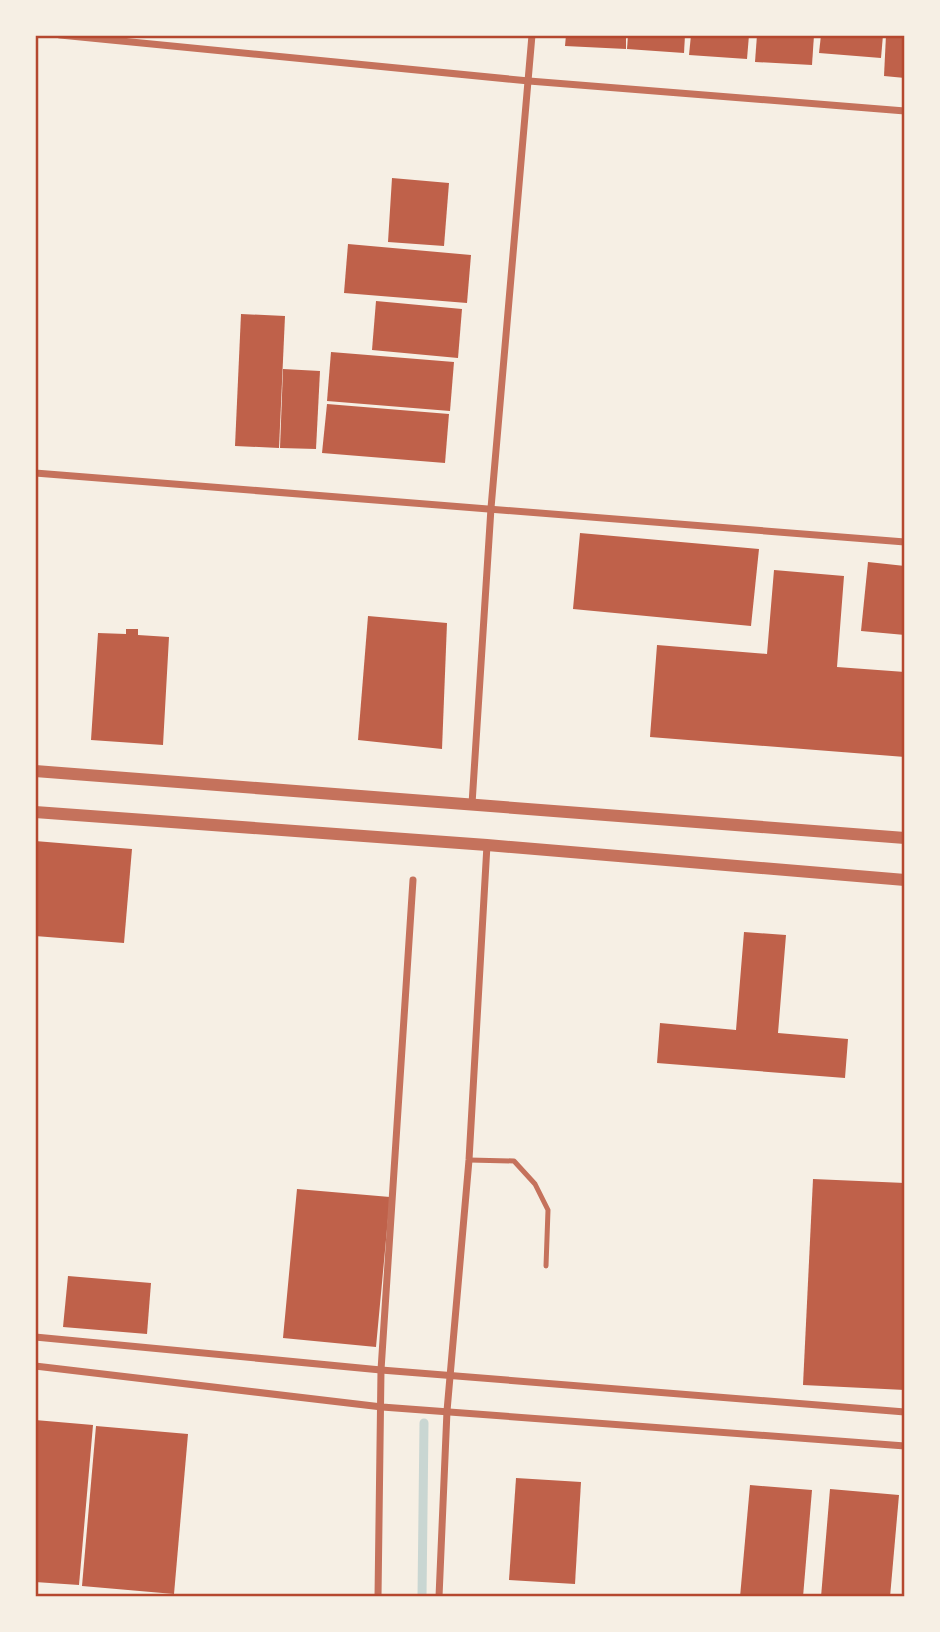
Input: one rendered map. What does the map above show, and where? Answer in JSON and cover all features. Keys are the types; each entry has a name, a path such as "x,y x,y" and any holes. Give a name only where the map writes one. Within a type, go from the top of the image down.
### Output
{"street":[{"path":"60,35 529,81 905,111"},
{"path":"472,804 491,508 532,35"},
{"path":"35,473 905,542"},
{"path":"35,771 905,838"},
{"path":"35,812 487,845 905,880"},
{"path":"439,1597 447,1411 469,1160 487,845"},
{"path":"378,1597 381,1370 414,880"},
{"path":"35,1337 381,1370 905,1412"},
{"path":"35,1366 382,1407 905,1446"}],"lane":[{"path":"469,1160 514,1161 535,1184 548,1210 546,1266"}],"building":[{"path":"566,35 626,35 626,49 565,46"},
{"path":"628,35 685,35 684,53 627,49"},
{"path":"691,35 749,35 747,59 689,55"},
{"path":"757,35 814,35 812,65 755,62"},
{"path":"821,35 883,35 881,58 819,53"},
{"path":"886,35 905,35 905,78 884,76"},
{"path":"392,178 449,183 444,246 388,242"},
{"path":"348,244 471,255 467,303 344,293"},
{"path":"376,301 462,309 458,358 372,350"},
{"path":"241,314 285,316 279,448 235,446"},
{"path":"331,352 454,362 450,411 327,401"},
{"path":"283,369 320,371 316,449 280,448"},
{"path":"327,404 449,414 445,463 322,453"},
{"path":"580,533 759,549 751,626 573,609"},
{"path":"868,562 905,566 905,635 861,631"},
{"path":"774,570 844,576 837,667 905,672 905,757 650,737 657,645 767,654"},
{"path":"368,616 447,623 442,749 358,740"},
{"path":"126,629 138,629 138,635 169,637 163,745 91,740 98,633 126,634"},
{"path":"35,841 132,849 124,943 35,936"},
{"path":"744,932 786,935 778,1033 848,1039 845,1078 657,1063 660,1023 736,1030"},
{"path":"813,1179 905,1183 905,1390 803,1385"},
{"path":"297,1189 390,1197 376,1347 283,1338"},
{"path":"68,1276 151,1283 147,1334 63,1327"},
{"path":"35,1420 93,1425 79,1585 35,1582"},
{"path":"96,1426 188,1434 174,1594 82,1586"},
{"path":"516,1478 581,1482 575,1584 509,1580"},
{"path":"750,1485 812,1490 803,1597 740,1597"},
{"path":"830,1489 899,1495 890,1597 821,1597"}],"waterway":[{"path":"422,1597 424,1423"}]}
